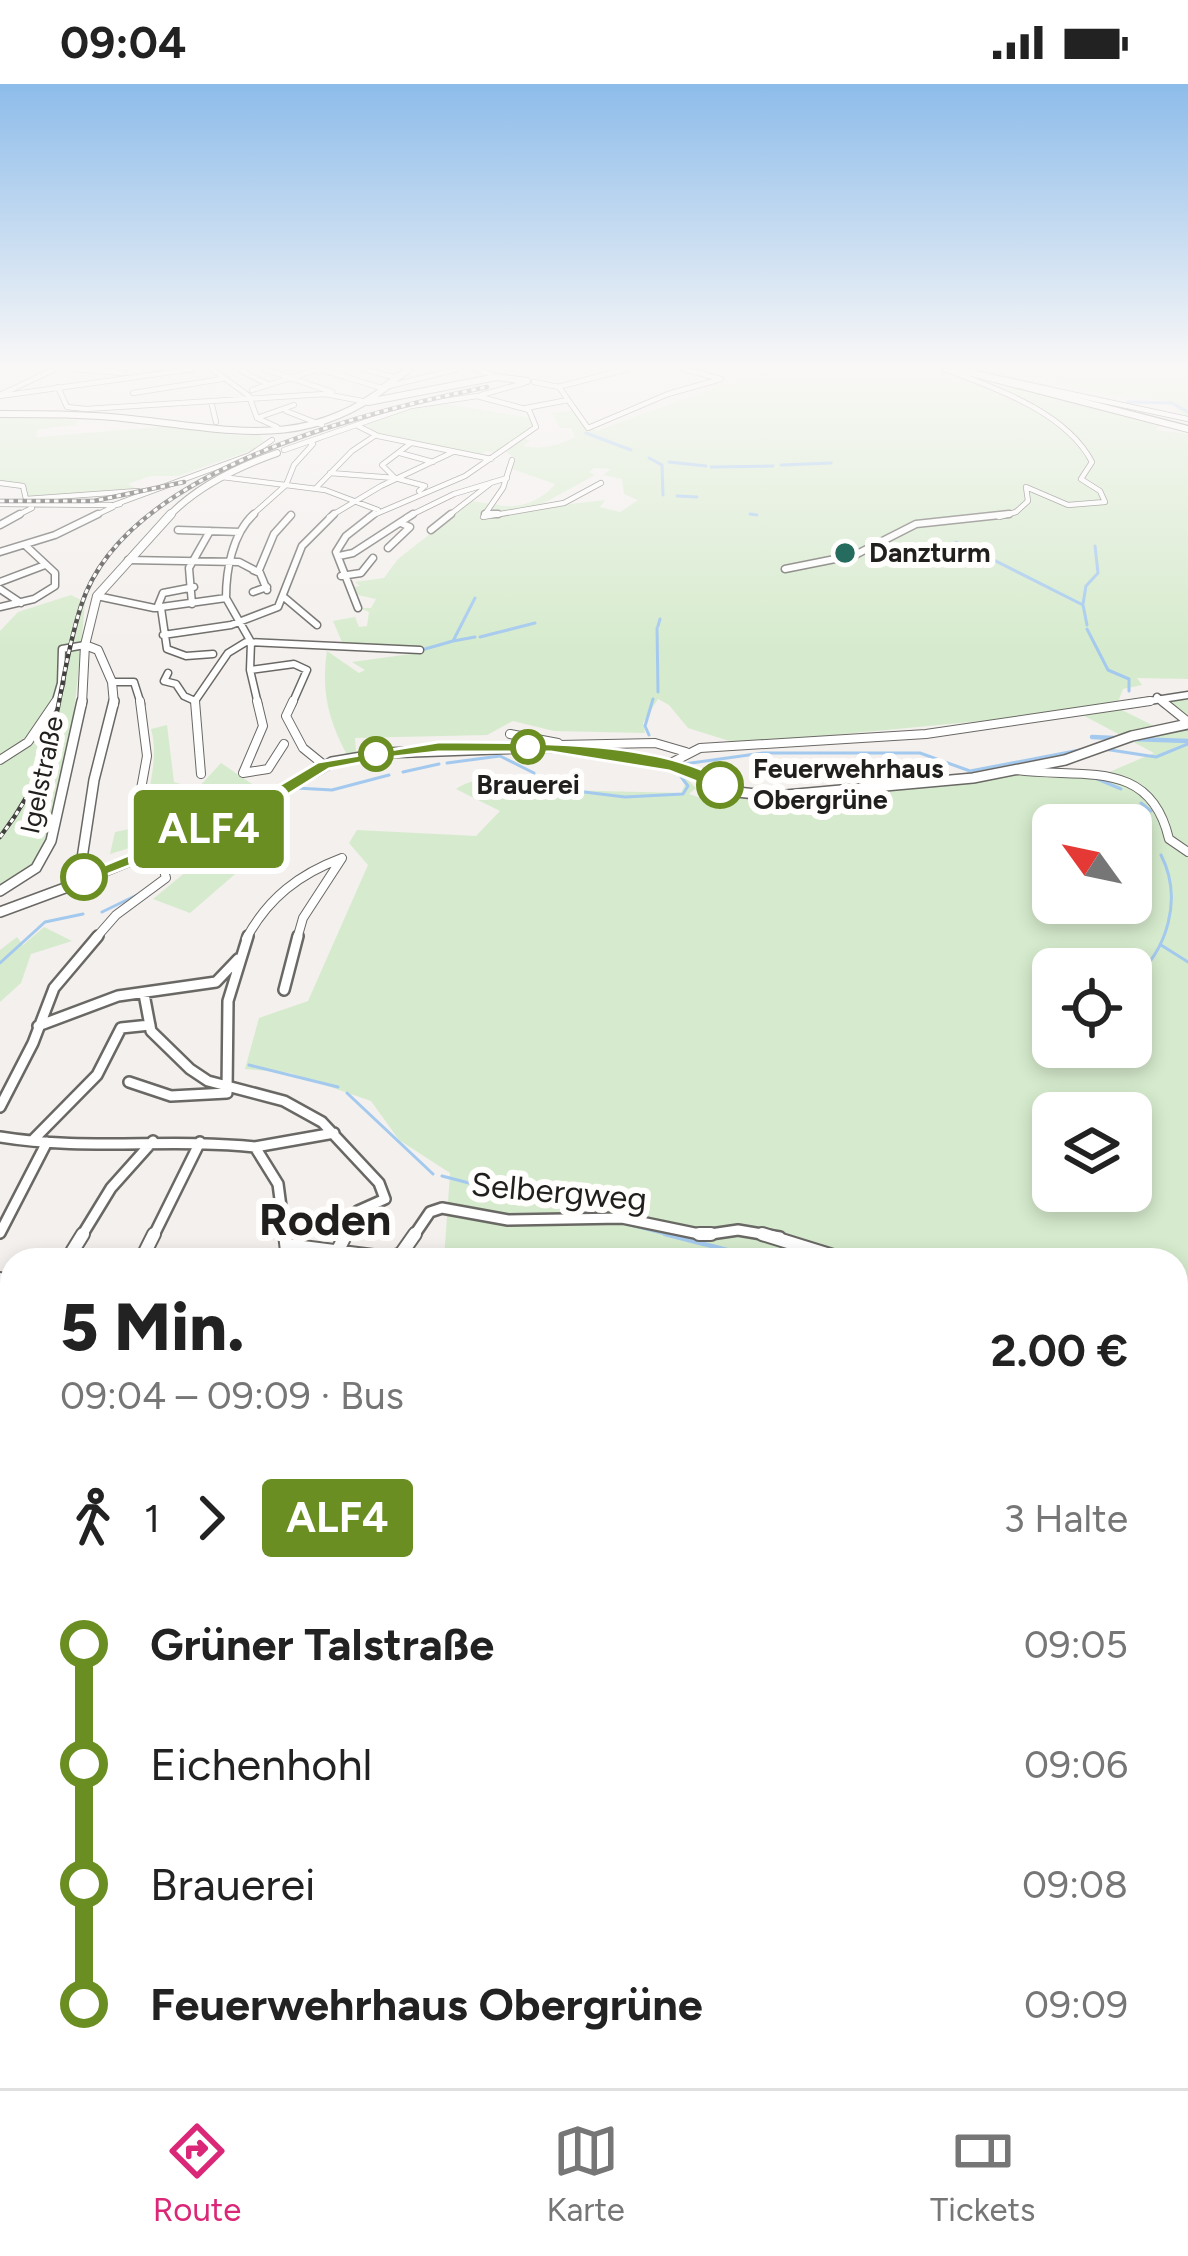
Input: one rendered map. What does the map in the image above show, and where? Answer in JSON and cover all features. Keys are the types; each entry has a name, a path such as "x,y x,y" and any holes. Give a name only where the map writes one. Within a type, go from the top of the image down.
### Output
{"main road":[{"path":"97,596 186,498 247,463"},
{"name":"Igelstraße","path":"0,891 35,868 51,841 86,685 85,659 93,650 97,596"},
{"path":"80,880 94,780 114,702 112,682 93,650 85,659"},
{"path":"0,913 80,880 162,856 324,765 434,748 558,746 673,766 730,790 769,796 915,784 1065,760 1132,736 1188,723"}],"street":[{"path":"0,552 221,463"},
{"path":"284,744 266,770 243,773 264,729 250,670 251,643 226,598 240,532 252,512 286,485 296,463"},
{"path":"316,488 343,463"},
{"path":"386,463 382,465 394,478"},
{"path":"164,635 267,614 285,598 299,547 322,523 394,478 432,463"},
{"path":"358,608 341,576 336,551 344,538 378,511 484,463"},
{"path":"511,463 484,517 566,502 602,482"},
{"path":"784,569 855,555 916,524 1008,515 1028,501 1026,487 1067,505 1105,504 1100,491 1082,479 1093,463"},
{"path":"330,473 394,478 425,486 418,495"},
{"path":"222,477 316,488 358,499 378,511"},
{"path":"339,556 356,554 401,523 464,490 507,478"},
{"path":"0,483 23,486 26,499 142,492"},
{"path":"431,530 491,483"},
{"path":"0,504 115,505"},
{"path":"0,525 34,507"},
{"path":"257,571 274,534 292,514"},
{"path":"388,548 410,527 401,523"},
{"path":"157,529 240,532"},
{"path":"192,604 194,587 189,574 210,531"},
{"path":"0,607 21,603 55,586 56,576 25,545"},
{"path":"341,576 361,574 373,558"},
{"path":"128,560 230,562 257,571 267,589 253,592"},
{"path":"21,603 1,583 46,565"},
{"path":"194,587 163,593 159,608 167,649 213,654"},
{"path":"97,596 173,613 226,598"},
{"path":"285,598 298,604 317,625"},
{"path":"173,613 176,633"},
{"path":"195,701 210,687 224,654 251,643 314,644 316,653 324,647 420,650"},
{"path":"0,760 30,742 55,705 64,648 93,650"},
{"path":"250,670 299,664 307,670 286,716 303,748 324,765"},
{"path":"168,673 164,681 176,684 184,696 195,701"},
{"path":"112,682 134,682 139,696 149,765 139,800"},
{"path":"510,734 558,746 655,743 686,752 926,734 1188,695"},
{"path":"1157,697 1188,723"},
{"path":"195,701 201,774"},
{"path":"673,766 686,752"},
{"path":"1013,769 1095,771 1126,784 1160,808 1169,839 1188,852"},
{"path":"0,1107 47,998 123,909 166,878 162,856"},
{"path":"129,1082 172,1096 223,1095 230,1088 226,1018 238,959 255,919 274,896 342,858 304,918 284,990"},
{"path":"38,1026 96,1002 216,982 238,959"},
{"path":"144,994 150,1025 190,1069 230,1088 284,1101 334,1133 385,1192 378,1205 358,1211 339,1248"},
{"path":"32,1142 97,1075 121,1028 150,1025"},
{"path":"0,1137 32,1142 201,1141 255,1147 334,1133"},
{"path":"74,1248 111,1189 154,1141"},
{"path":"147,1248 201,1141"},
{"path":"0,1233 47,1142"},
{"path":"255,1147 278,1184 286,1248"},
{"name":"Selbergweg","path":"405,1248 422,1221 442,1208 544,1223 622,1218 704,1235 738,1230 812,1248"},
{"name":"Selbergweg","path":"286,1245 317,1248"}],"green space":[{"path":"0,463 216,463 178,476 150,476 128,484 137,489 28,497 23,488 0,483"},
{"path":"513,463 1188,463 1188,679 1137,678 1142,685 1123,689 1116,707 1156,727 1184,720 1162,698 1188,698 1188,1248 445,1248 450,1173 399,1140 371,1101 290,1073 245,1069 259,1018 308,1001 368,865 349,843 357,830 476,836 500,811 456,789 464,784 494,779 526,783 535,785 540,800 560,790 681,793 685,785 674,767 696,788 689,794 713,802 742,793 865,790 872,799 891,795 889,790 1012,773 1102,775 1154,753 1077,712 739,744 688,728 658,699 643,723 645,733 554,731 513,721 487,735 355,738 356,753 347,755 328,704 327,651 359,673 365,670 352,662 418,653 410,646 345,649 333,621 355,617 359,627 367,626 369,612 360,608 371,608 376,599 353,594 350,587 384,578 398,559 472,501 491,504 479,515 491,519 484,514 495,504 536,500 555,484 512,469","holes":["594,468 611,469 603,475 622,479 624,494 638,500 620,512 600,507 605,500 535,508 595,475 589,472"]},
{"path":"71,595 85,602 57,809 38,860 0,887 0,762 45,732 38,731 0,757 0,631 18,612"},
{"path":"167,725 174,782 197,789 221,763 261,790 110,854 115,832 144,826 153,765 151,729"},
{"path":"205,856 241,869 190,913 153,899"},
{"path":"44,927 72,941 31,954 21,983 0,1002 0,950 17,937 23,945"}],"waterway":[{"path":"657,463 662,465 663,495"},
{"path":"674,463 706,466"},
{"path":"781,465 831,463"},
{"path":"711,467 773,466"},
{"path":"677,496 697,497"},
{"path":"750,514 757,515"},
{"path":"956,542 964,546"},
{"path":"1083,604 1086,586 1098,573 1095,546"},
{"path":"968,547 1083,605 1087,625"},
{"path":"453,641 475,598"},
{"path":"658,626 660,619"},
{"path":"480,637 535,623"},
{"path":"657,628 658,692"},
{"path":"1087,629 1108,670 1129,679 1129,691"},
{"path":"453,641 475,637"},
{"path":"425,649 453,641"},
{"path":"649,735 645,726 653,699"},
{"path":"1092,737 1114,738"},
{"path":"1132,739 1188,741"},
{"path":"1104,749 1156,757 1188,744"},
{"path":"677,765 763,753 920,753 970,771 1085,749"},
{"path":"447,763 500,756 534,773"},
{"path":"403,772 439,764"},
{"path":"584,792 625,797 683,794 688,786 679,774"},
{"path":"296,788 332,790 389,775"},
{"path":"1095,778 1121,789"},
{"path":"164,857 219,829"},
{"path":"1152,958 1163,939 1171,906 1161,855"},
{"path":"102,912 137,895"},
{"path":"0,963 45,922 83,914"},
{"path":"1161,945 1188,962"},
{"path":"249,1065 338,1087"},
{"path":"347,1093 433,1174"},
{"path":"442,1176 589,1214"},
{"path":"623,1223 677,1237"},
{"path":"665,1234 719,1248"}],"railway":[{"path":"0,837 37,777 81,606 106,559 145,518 239,463"},
{"path":"0,501 94,501 184,482"}],"bus line":[{"name":"ALF4","path":"84,877 242,815 324,765 385,753 438,747 551,747 673,766 720,785"}],"place":[{"name":"Danzturm","path":"845,553"},
{"name":"Brauerei","path":"528,747"},
{"name":"Feuerwehrhaus Obergrüne","path":"720,785"}],"district":[{"name":"Roden","path":"325,1219"}]}
